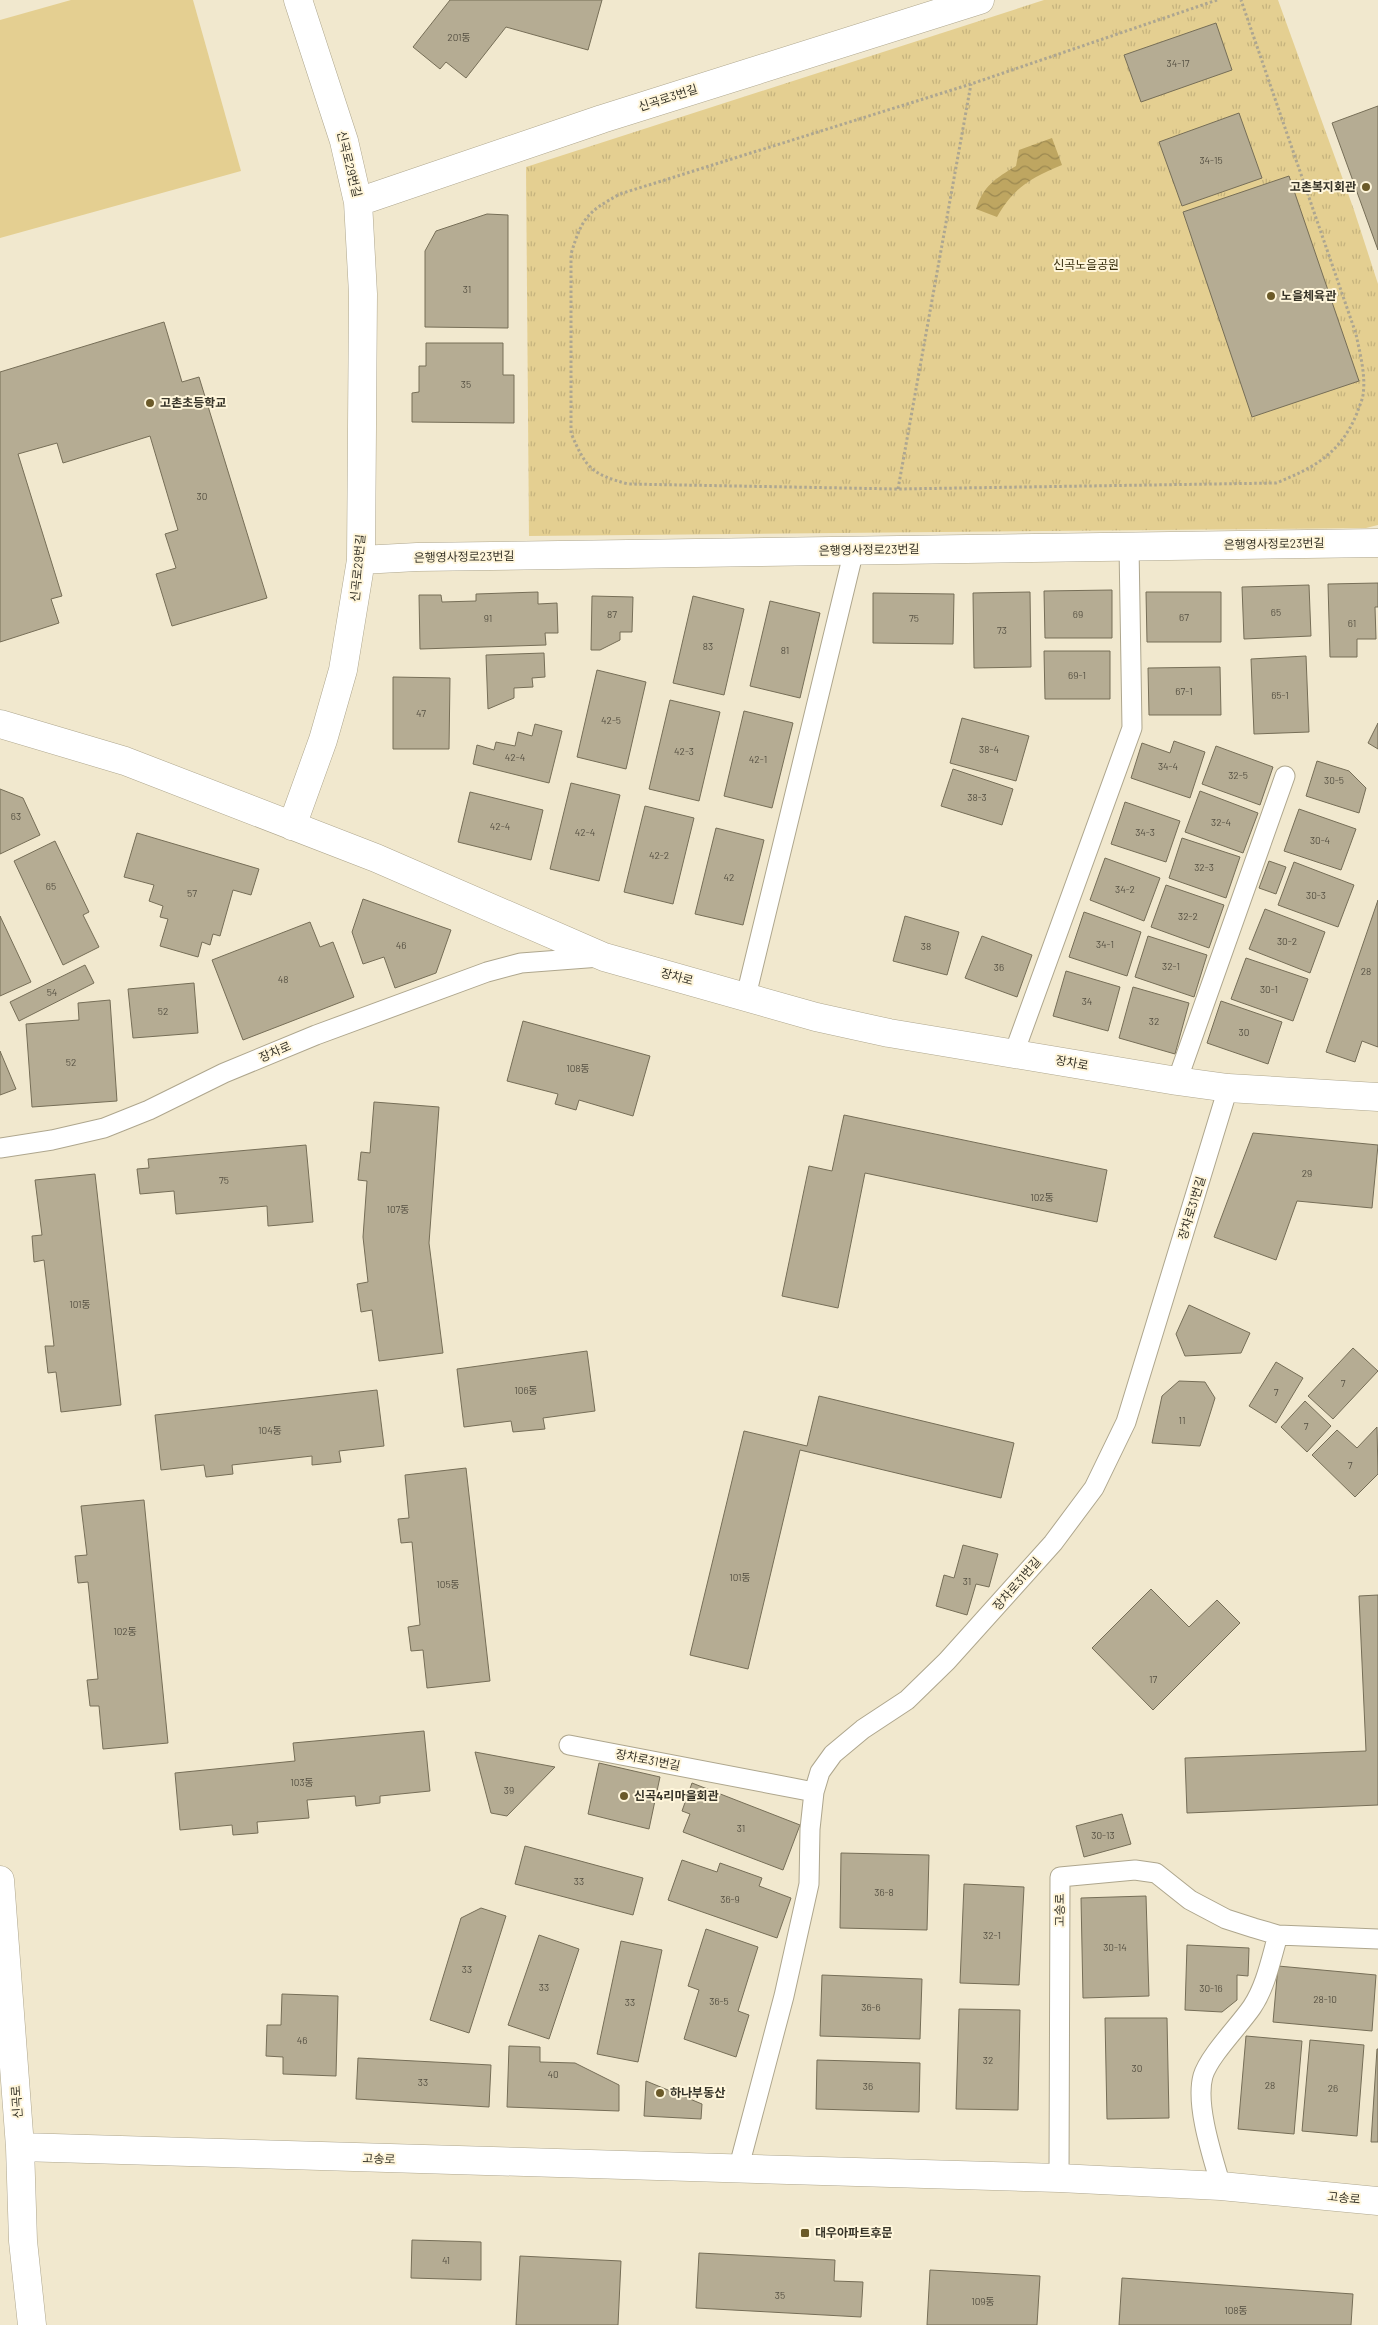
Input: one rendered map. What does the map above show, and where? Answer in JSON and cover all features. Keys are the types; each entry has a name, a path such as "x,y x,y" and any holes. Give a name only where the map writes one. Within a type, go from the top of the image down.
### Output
{"street":[{"name":"신곡로29번길","path":"292,826 323,740 343,670 360,560 362,294 358,202 344,141 298,0"},
{"name":"신곡로3번길","path":"358,202 602,119 980,0"},
{"name":"은행영사정로23번길","path":"360,560 417,557 1378,543"},
{"path":"0,724 125,761 376,858 604,957"},
{"name":"장차로","path":"604,957 816,1017 889,1033 1228,1088 1378,1097"},
{"name":"신곡로","path":"0,1880 20,2148 24,2241 32,2325"},
{"name":"고송로","path":"20,2148 1060,2178 1221,2186 1378,2201"}],"lane":[{"path":"1014,1053 1132,728 1129,546"},
{"path":"746,996 854,550"},
{"path":"1177,1081 1284,776"},
{"name":"장차로","path":"0,1148 52,1140 104,1128 149,1110 224,1073 316,1034 487,972 521,964 604,957"},
{"name":"장차로31번길","path":"568,1744 814,1792 820,1772 833,1754 863,1729 907,1700 947,1661 1053,1543 1094,1488 1126,1422 1228,1088"},
{"path":"738,2170 784,1996 810,1884 810,1829 814,1792"},
{"name":"고송로","path":"1060,2178 1060,1877 1135,1870 1156,1873 1190,1900 1226,1919 1278,1935 1378,1939"},
{"path":"1221,2186 1205,2127 1202,2098 1203,2076 1215,2056 1253,2005 1264,1983 1278,1935"}],"path":[{"path":"1217,0 971,84 620,194 594,208 579,228 571,254 572,433 582,458 601,477 628,484 898,489 1276,483 1304,472 1330,456 1351,429 1363,396 1363,368 1356,334 1241,0"},
{"path":"898,489 971,84"}],"green space":[{"path":"71,0 193,0 241,171 0,238 0,20"},
{"name":"신곡노을공원","path":"1044,0 1278,0 1354,210 1378,284 1378,525 1366,528 529,536 526,167"}],"water":[{"path":"1052,138 1062,165 1041,174 1024,185 1010,198 997,217 976,209 991,183 1016,166 1019,150"}],"building":[{"path":"450,0 602,0 588,50 506,27 466,78 446,62 440,69 413,47"},
{"path":"1216,23 1232,70 1141,102 1124,55"},
{"name":"고촌복지회관","path":"1378,106 1378,250 1332,123"},
{"path":"1239,113 1262,178 1182,206 1159,142"},
{"name":"노을체육관","path":"1289,176 1359,381 1252,417 1183,212"},
{"path":"487,214 508,215 508,328 425,327 425,251 436,231"},
{"path":"164,322 182,382 199,377 267,598 172,626 156,574 176,568 165,534 178,530 150,436 63,463 57,443 18,454 62,596 51,599 59,623 0,642 0,372"},
{"path":"426,343 503,343 503,375 514,375 514,423 412,422 412,393 419,392 419,366 426,366"},
{"path":"1378,583 1378,607 1375,607 1376,639 1357,639 1357,657 1330,657 1328,584"},
{"path":"1309,585 1311,636 1244,639 1242,587"},
{"path":"1112,590 1112,638 1045,638 1044,591"},
{"path":"538,592 538,604 557,603 558,633 545,633 546,645 420,649 419,595 441,595 442,602 476,601 476,594"},
{"path":"1030,592 1031,667 974,668 973,593"},
{"path":"1146,592 1221,592 1221,642 1147,642"},
{"path":"873,593 954,594 953,644 873,643"},
{"path":"592,596 633,597 632,632 620,632 620,640 600,650 591,650"},
{"path":"693,596 744,609 724,695 673,683"},
{"path":"770,601 820,613 800,698 750,686"},
{"path":"1044,651 1110,651 1110,699 1045,699"},
{"path":"544,653 545,677 532,678 533,687 514,688 514,698 488,709 486,655"},
{"path":"1306,656 1309,732 1254,734 1251,659"},
{"path":"1220,667 1221,715 1149,715 1148,668"},
{"path":"597,670 646,682 626,769 577,757"},
{"path":"393,677 450,678 449,749 393,749"},
{"path":"670,700 720,712 699,801 649,789"},
{"path":"744,711 793,723 772,808 724,796"},
{"path":"962,718 1029,736 1016,781 950,763"},
{"path":"1378,723 1378,749 1368,743"},
{"path":"535,724 562,731 549,783 473,764 477,745 494,750 496,742 515,746 518,732 532,736"},
{"path":"1174,741 1205,752 1190,798 1131,778 1142,743 1170,753"},
{"path":"1216,746 1273,767 1260,805 1202,784"},
{"path":"1317,761 1349,771 1366,788 1359,813 1306,796"},
{"path":"953,769 1013,789 1002,825 941,806"},
{"path":"571,783 620,795 599,881 550,869"},
{"path":"0,789 23,798 40,835 0,854"},
{"path":"1200,791 1258,813 1243,853 1185,832"},
{"path":"470,792 543,810 531,860 458,842"},
{"path":"1125,802 1180,821 1166,862 1111,844"},
{"path":"645,806 694,818 673,904 624,892"},
{"path":"1299,809 1356,829 1341,870 1284,851"},
{"path":"716,828 764,840 743,925 695,914"},
{"path":"137,833 259,869 251,895 233,890 220,936 213,934 210,945 202,942 198,957 160,946 168,919 160,917 163,906 149,901 154,885 124,877"},
{"path":"1182,838 1240,857 1226,898 1169,878"},
{"path":"55,841 89,912 83,915 99,947 63,965 14,861"},
{"path":"1105,858 1160,878 1144,921 1090,900"},
{"path":"1269,861 1286,867 1276,894 1259,888"},
{"path":"1294,862 1354,885 1338,927 1278,905"},
{"path":"1166,885 1224,905 1209,948 1151,927"},
{"path":"363,899 451,930 436,973 395,988 384,957 363,964 352,932"},
{"path":"1378,900 1378,1047 1362,1041 1355,1062 1326,1052"},
{"path":"1265,909 1325,932 1310,973 1249,949"},
{"path":"1084,912 1141,932 1127,976 1069,957"},
{"path":"0,916 31,982 0,996"},
{"path":"905,916 959,932 947,975 893,961"},
{"path":"310,922 320,947 333,942 354,997 243,1040 212,960"},
{"path":"982,936 1032,955 1017,997 965,978"},
{"path":"1148,936 1207,955 1194,997 1135,977"},
{"path":"1246,958 1308,979 1293,1021 1231,999"},
{"path":"85,965 94,983 19,1021 10,1002"},
{"path":"1066,971 1120,987 1108,1031 1053,1016"},
{"path":"194,983 198,1033 133,1038 128,989"},
{"path":"1133,987 1189,1003 1175,1054 1119,1038"},
{"path":"110,1000 117,1101 32,1107 26,1024 79,1020 78,1003"},
{"path":"1221,1001 1282,1022 1268,1064 1207,1043"},
{"path":"523,1021 650,1056 633,1116 579,1100 576,1110 555,1104 558,1094 507,1081"},
{"path":"0,1051 16,1089 0,1095"},
{"path":"374,1102 439,1107 429,1243 443,1353 379,1361 372,1310 361,1312 357,1284 368,1282 363,1237 367,1181 358,1180 361,1152 370,1153"},
{"path":"844,1115 1107,1170 1097,1222 865,1173 838,1308 782,1296 809,1166 832,1171"},
{"path":"1253,1133 1378,1145 1372,1208 1297,1201 1276,1260 1214,1237"},
{"path":"306,1145 313,1222 268,1226 267,1206 176,1214 174,1191 140,1194 137,1169 149,1168 148,1159"},
{"path":"95,1174 121,1405 61,1412 56,1372 48,1373 45,1346 54,1346 44,1260 34,1262 32,1236 42,1235 35,1180"},
{"path":"1189,1305 1250,1333 1241,1353 1185,1356 1176,1334"},
{"path":"1353,1348 1378,1371 1333,1419 1308,1396"},
{"path":"587,1351 595,1411 543,1418 545,1429 513,1432 511,1421 464,1427 457,1369"},
{"path":"1276,1362 1303,1378 1276,1423 1249,1406"},
{"path":"1179,1381 1205,1382 1215,1398 1200,1446 1152,1443 1162,1396"},
{"path":"377,1390 384,1446 339,1451 341,1462 312,1465 312,1456 232,1465 233,1474 206,1477 204,1465 161,1470 155,1415"},
{"path":"819,1396 1014,1443 1001,1498 800,1450 748,1669 690,1655 744,1431 807,1446"},
{"path":"1305,1401 1331,1426 1307,1452 1281,1427"},
{"path":"1377,1427 1378,1474 1355,1497 1312,1455 1337,1430 1357,1448"},
{"path":"466,1468 490,1681 427,1688 423,1650 411,1651 408,1627 420,1625 412,1542 401,1543 398,1519 409,1518 405,1475"},
{"path":"144,1500 168,1743 103,1749 99,1706 90,1706 87,1680 98,1679 88,1582 78,1583 75,1556 87,1555 81,1506"},
{"path":"963,1545 998,1554 989,1587 976,1584 967,1615 936,1606 944,1575 954,1578"},
{"path":"1151,1589 1189,1627 1217,1600 1240,1623 1153,1710 1092,1648"},
{"path":"1378,1595 1378,1805 1187,1813 1185,1758 1366,1751 1359,1596"},
{"path":"424,1731 430,1791 380,1796 380,1803 356,1806 355,1796 307,1800 309,1818 257,1822 258,1833 233,1835 232,1825 180,1830 175,1773 295,1761 293,1743"},
{"path":"475,1752 555,1767 507,1816 491,1813"},
{"name":"신곡4리마을회관","path":"599,1763 660,1777 649,1829 588,1814"},
{"path":"692,1783 800,1825 783,1870 683,1832 690,1814 682,1811"},
{"path":"1122,1814 1131,1844 1084,1857 1076,1826"},
{"path":"525,1846 643,1878 633,1915 515,1884"},
{"path":"841,1853 929,1855 927,1930 840,1928"},
{"path":"682,1860 717,1872 720,1863 762,1878 759,1886 791,1898 777,1938 668,1900"},
{"path":"964,1884 1024,1887 1019,1985 960,1983"},
{"path":"1146,1896 1149,1996 1083,1998 1081,1898"},
{"path":"481,1908 506,1916 469,2033 430,2020 461,1918"},
{"path":"706,1929 758,1947 738,2011 749,2015 736,2057 684,2039 699,1990 688,1986"},
{"path":"539,1935 579,1949 549,2039 508,2025"},
{"path":"621,1941 662,1950 638,2062 597,2054"},
{"path":"1187,1945 1249,1948 1248,1976 1237,1975 1237,2000 1222,2012 1185,2010"},
{"path":"1278,1966 1376,1975 1372,2031 1273,2022"},
{"path":"822,1975 922,1979 920,2039 820,2036"},
{"path":"282,1994 338,1996 336,2076 283,2074 283,2057 266,2056 267,2025 281,2025"},
{"path":"959,2009 1020,2010 1018,2110 956,2109"},
{"path":"1105,2018 1167,2018 1169,2118 1107,2119"},
{"path":"1246,2036 1302,2041 1294,2134 1238,2129"},
{"path":"1310,2040 1364,2045 1357,2136 1302,2131"},
{"path":"509,2046 540,2047 540,2062 575,2063 619,2085 619,2111 507,2107"},
{"path":"1377,2049 1378,2142 1371,2142"},
{"path":"358,2058 491,2065 489,2107 356,2099"},
{"path":"817,2060 920,2063 919,2112 816,2109"},
{"name":"하나부동산","path":"646,2081 702,2104 701,2119 644,2116"},
{"path":"412,2240 481,2242 481,2280 411,2278"},
{"path":"699,2253 835,2260 834,2281 863,2282 861,2317 696,2308"},
{"path":"520,2256 621,2261 618,2325 516,2325"},
{"path":"930,2270 1040,2276 1037,2325 927,2325"},
{"path":"1122,2278 1353,2294 1351,2325 1119,2325"}],"place":[{"name":"고촌복지회관","path":"1366,187"},
{"name":"노을체육관","path":"1271,296"},
{"name":"고촌초등학교","path":"150,403"},
{"name":"신곡4리마을회관","path":"624,1796"},
{"name":"하나부동산","path":"660,2093"},
{"name":"대우아파트후문","path":"805,2233"}]}
